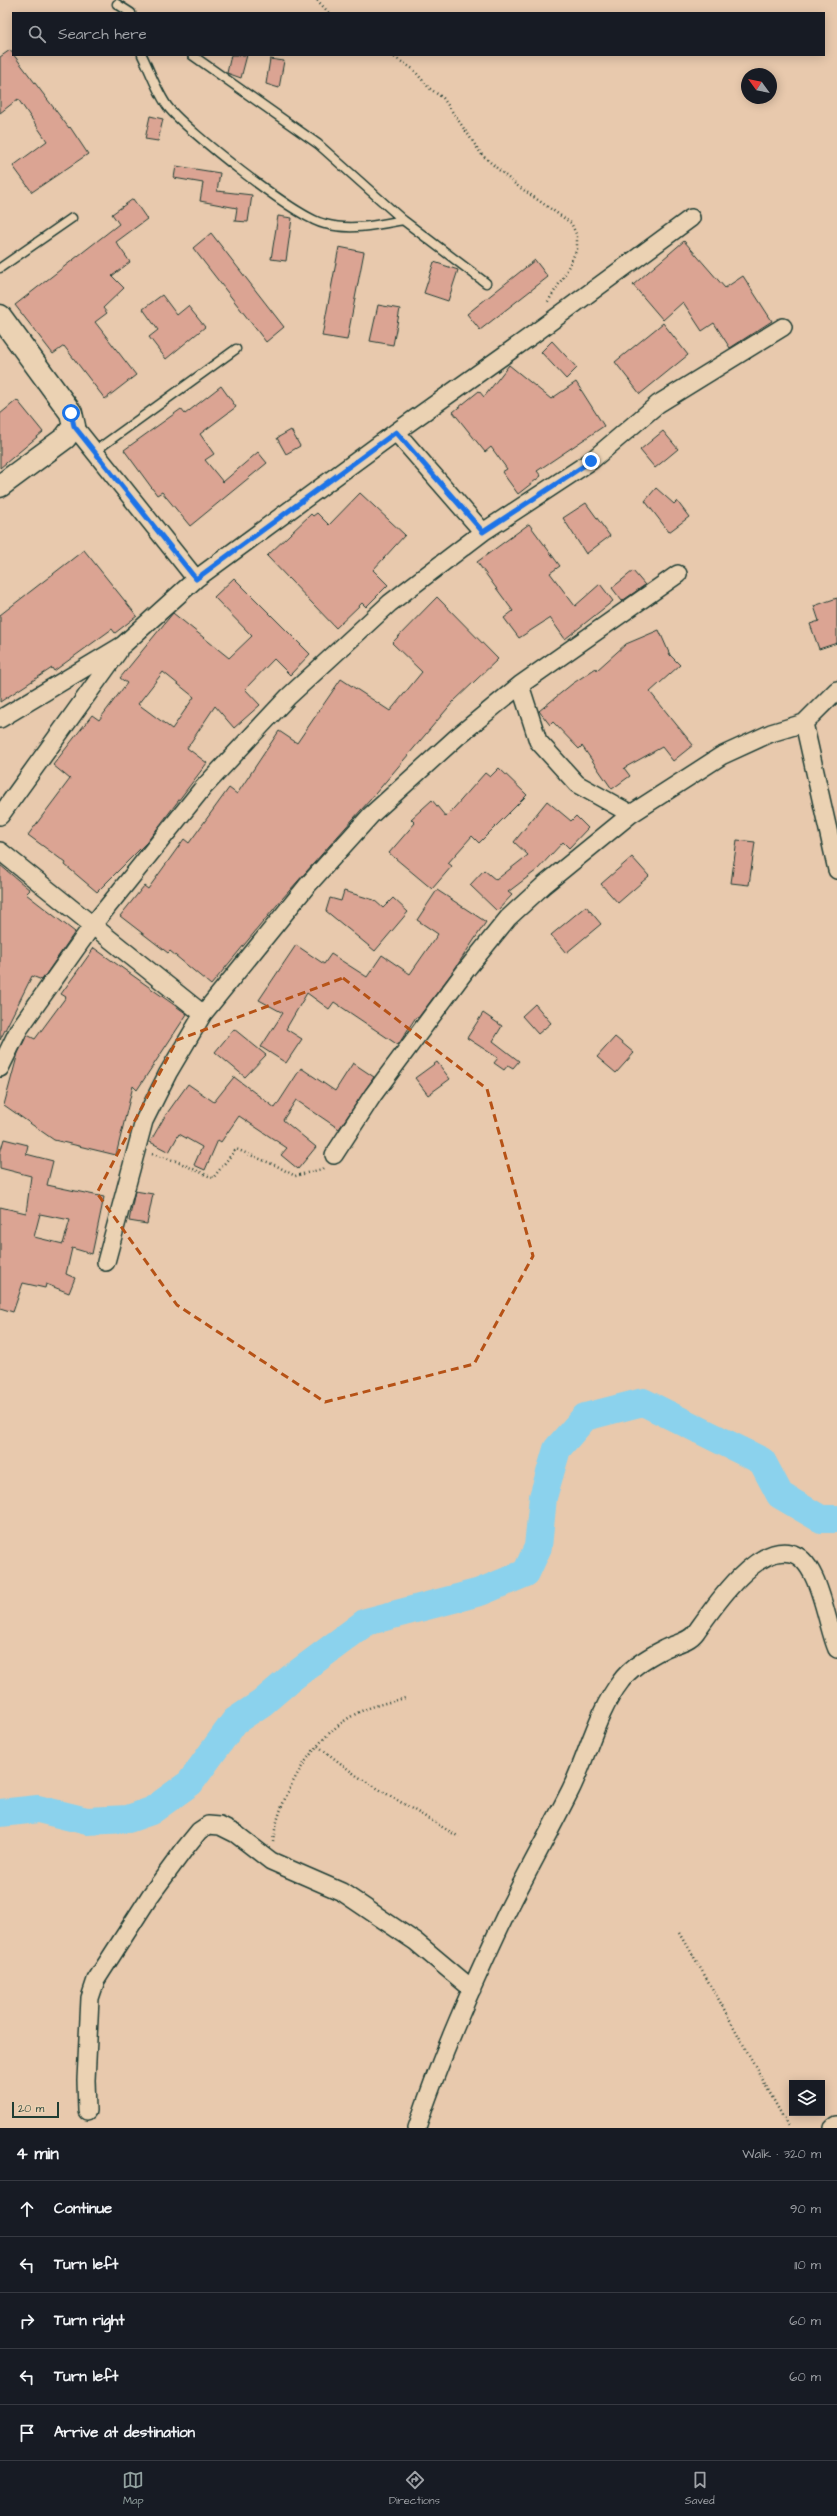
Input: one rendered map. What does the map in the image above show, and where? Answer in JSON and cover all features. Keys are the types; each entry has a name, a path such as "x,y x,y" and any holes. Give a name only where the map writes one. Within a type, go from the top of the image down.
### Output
{"street":[{"path":"0,720 123,645 196,579 691,218"},
{"path":"1,320 71,413 74,426 196,579"},
{"path":"0,1068 19,1029 92,926 202,789 288,697 390,604 483,532 591,461 658,404 783,327"},
{"path":"0,486 65,438 74,426"},
{"path":"396,432 483,532"},
{"path":"106,1262 142,1129 168,1073 202,1014 306,887 371,815 457,737 520,685 678,574"},
{"path":"0,816 123,645"},
{"path":"520,685 538,741 577,784 631,814"},
{"path":"334,1155 387,1076 466,970 508,918 544,884 631,814 721,756 771,733 804,723 837,690"},
{"path":"804,723 837,870"},
{"path":"0,851 202,1014"},
{"path":"417,2128 433,2081 506,1914 579,1773 608,1699 622,1679 664,1649 685,1641 695,1634 703,1620 731,1586 765,1556 790,1553 804,1560 830,1602 837,1649"},
{"path":"87,2111 86,2080 90,1998 96,1980 150,1896 199,1831 208,1825 220,1826 236,1834 271,1861 342,1892 416,1942 472,1989"},
{"path":"833,2128 837,2125"}],"lane":[{"path":"116,2 121,12"},
{"path":"116,2 130,12"},
{"path":"142,56 167,106 187,128 306,216 323,224 343,228 364,227 403,220"},
{"path":"193,56 318,144 403,220 486,283"},
{"path":"0,268 72,218"},
{"path":"95,451 236,349"}],"path":[{"path":"316,0 328,12"},
{"path":"393,56 413,69 429,88 443,98 482,155 515,184 571,223 577,236 577,249 564,276 544,308"},
{"path":"142,1129 151,1153 176,1161 212,1178 236,1150 278,1166 295,1176 322,1169 334,1155"},
{"path":"271,1861 278,1812 290,1785 318,1746 351,1716 368,1708 405,1698"},
{"path":"318,1746 357,1776 459,1837"},
{"path":"680,1933 719,2000 789,2128"}],"highlighted area":[{"path":"343,978 487,1089 533,1256 474,1364 325,1402 177,1305 97,1193 177,1040"}],"building":[{"path":"10,50 12,56 15,56 69,128 70,127 88,154 32,192 13,166 47,141 18,99 0,113 0,57"},
{"path":"231,56 247,56 241,78 227,73"},
{"path":"270,59 284,61 279,88 266,84"},
{"path":"150,116 163,119 158,141 145,139"},
{"path":"176,166 220,173 217,191 252,195 248,222 235,221 237,208 200,201 203,183 174,178"},
{"path":"133,199 147,219 116,242 130,262 112,276 124,288 103,308 107,313 95,322 136,375 105,399 64,346 53,354 15,305 119,224 112,214"},
{"path":"278,216 292,218 286,261 271,259"},
{"path":"211,233 284,327 266,342 193,248"},
{"path":"684,241 725,288 743,276 772,321 730,348 714,323 702,331 683,302 663,320 633,285"},
{"path":"339,247 364,252 347,340 322,336"},
{"path":"535,260 548,277 480,330 467,314"},
{"path":"434,262 458,270 448,301 424,293"},
{"path":"162,295 177,315 188,306 205,327 166,359 149,337 158,330 143,309"},
{"path":"378,305 400,309 393,345 370,341"},
{"path":"663,323 688,355 640,394 615,362"},
{"path":"552,341 577,368 566,379 541,352"},
{"path":"509,365 551,399 576,382 604,426 537,471 541,476 518,494 502,472 507,469 491,447 485,452 453,412 479,391 484,397"},
{"path":"221,386 236,407 200,434 214,454 205,460 223,482 258,452 267,463 190,526 162,492 157,495 124,450 181,409 185,414"},
{"path":"17,400 43,432 0,468 0,414"},
{"path":"291,430 300,446 286,454 277,438"},
{"path":"663,431 678,449 655,468 640,450"},
{"path":"656,488 674,504 677,501 689,517 669,532 645,501"},
{"path":"360,493 405,535 373,570 388,585 366,607 362,603 336,628 267,556 311,514 313,516 317,513 329,525"},
{"path":"586,503 610,536 586,554 563,518"},
{"path":"529,524 560,566 550,573 575,606 600,584 613,601 565,639 550,618 519,638 504,618 513,611 477,562"},
{"path":"84,550 137,616 115,633 112,629 54,671 52,668 0,702 0,615"},
{"path":"633,571 645,585 622,601 612,588"},
{"path":"234,578 310,654 290,675 274,659 245,689 260,705 234,728 215,706 187,748 207,763 147,842 97,892 65,865 66,863 28,835 70,779 53,765 92,715 99,720 127,683 120,678 173,613 229,658 252,636 214,597","holes":["163,672 194,697 172,729 138,704"]},
{"path":"437,597 498,659 453,702 370,800 282,899 211,985 170,951 168,953 120,916 144,886 148,889 184,839 189,843 229,788 237,794 279,731 297,743 341,679 390,711 422,672 392,643"},
{"path":"837,598 837,643 819,649 810,624 819,621 814,606"},
{"path":"659,630 670,655 680,665 650,692 693,745 673,761 662,747 624,768 630,776 612,789 582,746 579,749 553,722 550,725 539,711 572,684 596,668 597,670 626,644"},
{"path":"499,768 527,795 479,843 472,836 448,863 452,866 432,889 389,853 415,823 411,819 432,800 446,817 485,773 490,777"},
{"path":"547,801 571,821 576,816 588,828 569,848 563,842 537,870 508,892 512,895 497,911 470,885 484,870 496,880 528,855 514,842"},
{"path":"737,840 755,842 749,885 731,883"},
{"path":"632,857 649,876 618,903 601,884"},
{"path":"0,865 30,890 26,894 75,932 42,980 32,976 0,1040"},
{"path":"437,890 486,922 454,970 418,1018 416,1017 398,1045 334,1002 329,1009 307,993 286,1029 302,1039 286,1063 261,1047 283,1013 259,1000 296,945 324,964 331,954 367,977 382,955 410,974 438,934 417,920"},
{"path":"344,891 374,900 383,908 393,898 408,912 375,951 326,911 330,898 341,901"},
{"path":"586,906 601,924 566,953 551,935"},
{"path":"94,948 187,1014 137,1090 133,1086 116,1155 54,1140 4,1105 18,1053 27,1035 35,1039 66,997 61,994"},
{"path":"535,1004 551,1023 538,1034 522,1016"},
{"path":"483,1013 502,1026 493,1041 519,1061 513,1068 508,1065 504,1070 494,1063 498,1058 467,1038"},
{"path":"234,1029 266,1055 245,1077 215,1052"},
{"path":"615,1037 634,1053 616,1073 597,1057"},
{"path":"437,1062 450,1079 428,1095 415,1078"},
{"path":"353,1063 374,1077 339,1129 296,1100 283,1120 316,1147 298,1169 281,1155 287,1148 239,1116 221,1142 218,1140 205,1170 194,1165 202,1147 179,1134 169,1152 150,1142 165,1116 188,1084 214,1102 234,1077 275,1108 301,1068 335,1091"},
{"path":"4,1139 28,1145 26,1154 53,1161 47,1185 104,1197 92,1254 72,1248 66,1274 75,1278 69,1293 46,1284 45,1288 23,1283 13,1312 0,1308 0,1207 26,1213 31,1176 0,1168 0,1153","holes":["40,1214 70,1220 63,1244 34,1237"]},
{"path":"135,1191 153,1194 147,1224 129,1221"}],"waterway":[{"path":"0,1813 38,1809 87,1821 128,1819 151,1811 190,1783 235,1721 262,1703 290,1679 366,1622 480,1592 526,1573 538,1547 543,1497 557,1449 585,1417 643,1402 762,1461 780,1495 821,1519 837,1519"}],"route":[{"path":"71,413 74,426 196,579 396,432 483,532 591,461"}]}
